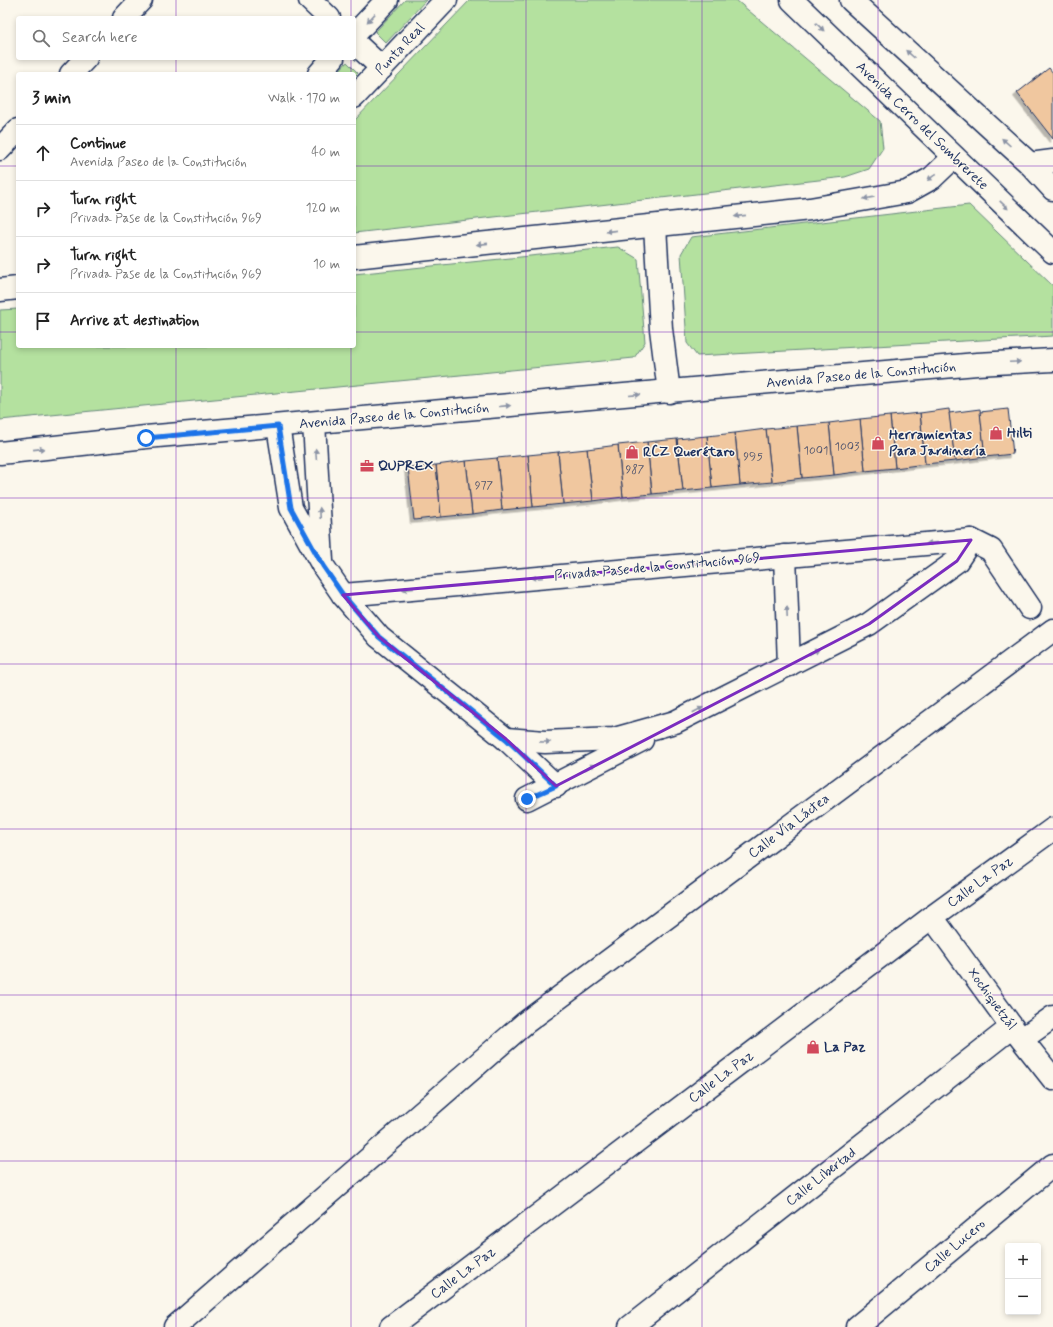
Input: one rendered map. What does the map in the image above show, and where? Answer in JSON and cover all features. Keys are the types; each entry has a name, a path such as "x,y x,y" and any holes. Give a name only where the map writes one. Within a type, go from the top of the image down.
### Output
{"street":[{"path":"126,16 141,0"},
{"path":"310,0 327,16"},
{"path":"356,33 387,0"},
{"name":"Punta Real","path":"356,96 446,0"},
{"name":"Avenida Cerro del Sombrerete","path":"792,0 1053,252"},
{"path":"851,0 1030,164 1053,189"},
{"path":"356,44 382,68"},
{"path":"73,72 84,60"},
{"path":"321,72 331,60"},
{"path":"0,149 16,132"},
{"path":"356,257 655,226 810,208 907,192 932,178 954,157"},
{"path":"1030,164 1053,161"},
{"path":"655,226 661,329 669,392"},
{"path":"0,290 16,288"},
{"name":"Avenida Paseo de la Constitución","path":"0,453 278,426 991,363 1053,360"},
{"path":"314,423 323,566"},
{"path":"278,426 291,508 323,566 343,595 379,637 506,739 556,786"},
{"path":"527,799 556,786 675,722 869,624 957,561 971,540 991,550 1030,608"},
{"name":"Privada Pase de la Constitución 969","path":"343,595 971,540"},
{"path":"785,556 789,665"},
{"name":"Calle Vía Láctea","path":"175,1327 526,1022 1053,630"},
{"path":"506,739 545,742 614,739 675,722"},
{"name":"Calle La Paz","path":"391,1327 932,917 1053,829"},
{"name":"Xochiquetzál","path":"932,917 1017,1033 1053,1079"},
{"name":"Calle Libertad","path":"630,1327 1017,1033 1053,1017"},
{"name":"Calle Lucero","path":"857,1327 1053,1165"}],"highlighted area":[{"path":"971,540 957,561 869,624 556,786 506,739 379,637 343,595"}],"green space":[{"path":"405,0 426,0 386,43 375,32"},
{"path":"470,0 736,0 880,121 883,148 869,169 845,177 356,233 356,119"},
{"path":"347,62 358,73 356,75 356,72 338,72"},
{"path":"969,205 1053,286 1053,336 697,356 687,343 681,254 691,237"},
{"path":"618,247 638,259 645,342 634,358 0,420 0,310 16,309 16,348 356,348 356,274"}],"building":[{"path":"1049,68 1053,73 1053,139 1017,93"},
{"path":"949,409 955,461 925,464 920,413"},
{"path":"980,409 985,457 955,461 949,413"},
{"name":"Hilti","path":"1008,409 1013,454 985,457 980,412"},
{"path":"920,413 925,464 895,468 890,416"},
{"name":"Herramientas Para Jardinería","path":"890,416 895,468 865,471 860,419"},
{"path":"860,419 865,471 834,475 829,423"},
{"path":"829,423 834,475 802,478 797,426"},
{"path":"797,426 802,478 772,482 766,429"},
{"path":"766,429 772,482 740,485 735,433"},
{"path":"735,433 740,485 712,488 707,436"},
{"path":"707,436 712,488 683,491 677,439"},
{"path":"677,439 683,491 652,494 647,442"},
{"path":"647,442 652,494 623,497 618,445"},
{"path":"618,445 623,497 593,501 587,449"},
{"path":"587,449 593,501 563,504 558,452"},
{"path":"558,452 563,504 533,507 528,455"},
{"path":"528,455 533,507 502,510 497,458"},
{"path":"497,458 502,510 472,514 466,461"},
{"path":"466,461 472,514 441,517 436,465"},
{"path":"436,465 441,517 414,520 408,467"}],"place":[{"name":"Hilti","path":"996,433"},
{"name":"Herramientas Para Jardinería","path":"878,443"},
{"name":"RCZ Querétaro","path":"632,452"},
{"name":"QUPREX","path":"367,466"},
{"name":"La Paz","path":"813,1047"}],"route":[{"path":"146,438 278,426 291,508 323,566 343,595 379,637 506,739 556,786 527,799"}]}
